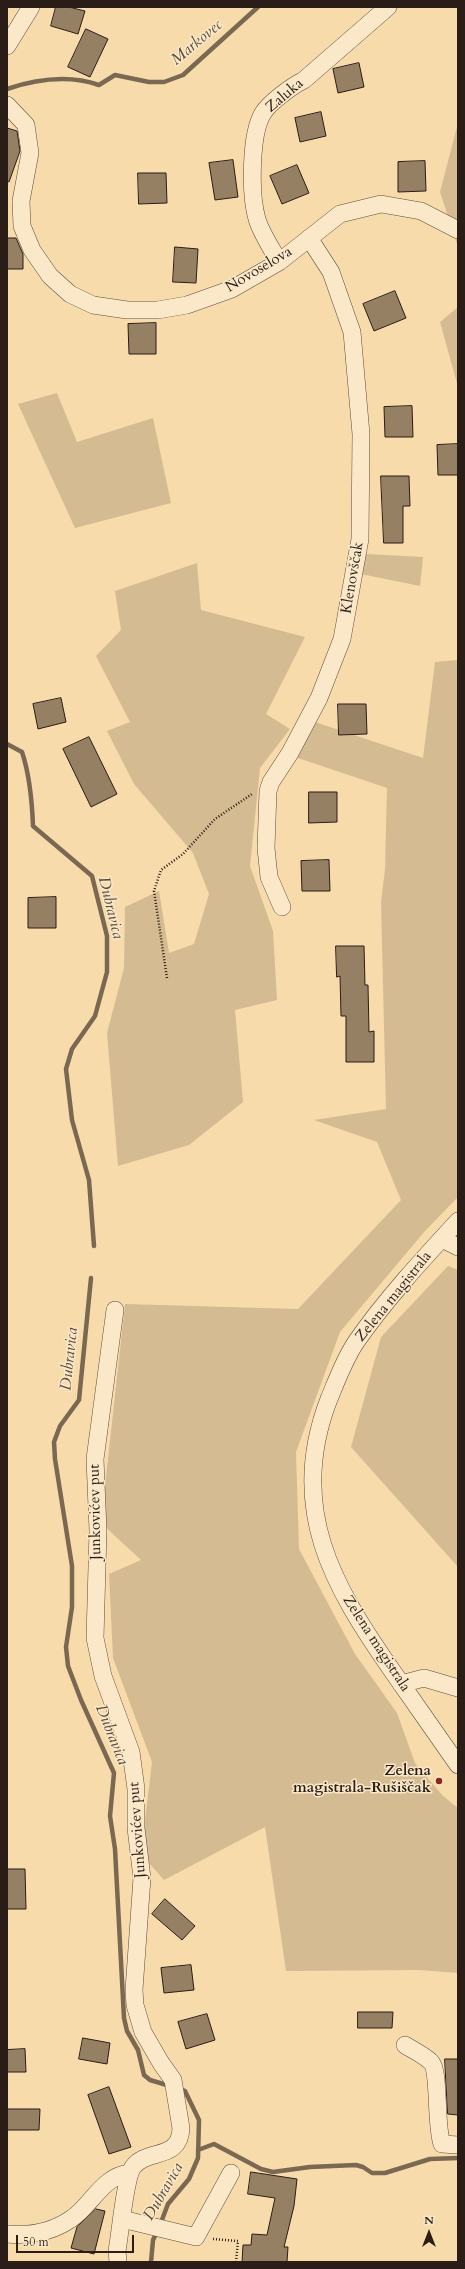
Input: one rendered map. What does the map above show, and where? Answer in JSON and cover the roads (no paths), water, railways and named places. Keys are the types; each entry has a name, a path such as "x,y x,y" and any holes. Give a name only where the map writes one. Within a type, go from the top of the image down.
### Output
{"street":[{"path":"7,46 31,7"},
{"name":"Zaluka","path":"279,262 257,219 251,178 257,133 264,113 293,85 304,80 388,7"},
{"name":"Novoselova","path":"7,105 26,125 30,153 21,201 22,226 32,250 50,276 70,294 93,305 127,310 158,310 180,306 232,289 279,262 340,214 381,204 421,210 458,230"},
{"name":"Klenovščak","path":"282,907 269,877 266,848 268,791 271,782 290,753 319,698 342,639 360,539 361,434 352,332 331,272 309,238"},
{"name":"Zelena magistrala","path":"458,1221 383,1305 355,1344 341,1369 321,1420 313,1471 316,1520 325,1554 339,1586 358,1621 458,1766"},
{"name":"Zelena magistrala","path":"442,1239 458,1247"},
{"name":"Junkovićev put","path":"7,2234 18,2235 48,2231 72,2219 114,2177 130,2173 139,2162 163,2153 175,2146 179,2141 181,2128 173,2080 143,2032 135,2005 134,1990 142,1878 136,1828 136,1789 131,1752 103,1676 95,1638 98,1530 95,1459 115,1310"},
{"path":"401,1684 424,1678 458,1688"},
{"path":"405,2045 432,2062 436,2071 436,2112 440,2138 442,2144 458,2145"},
{"path":"118,2262 117,2251 130,2173"},
{"path":"122,2219 196,2237 231,2173"}],"waterway":[{"name":"Markovec","path":"7,89 30,83 65,79 99,85 115,75 149,82 164,82 183,75 258,7"},
{"name":"Dubravica","path":"7,744 22,752 30,788 33,826 92,876 107,936 107,972 95,1016 72,1049 66,1069 72,1120 89,1180 94,1246"},
{"name":"Dubravica","path":"91,1278 79,1400 60,1426 54,1442 55,1459 72,1566 72,1607 66,1647 68,1666 81,1700 114,1773 110,1816 115,1849 124,2018 127,2031 138,2050 144,2075 150,2080 170,2086"},
{"name":"Dubravica","path":"160,2225 168,2204 189,2179 198,2158 199,2120 185,2091 178,2088"},
{"path":"198,2150 214,2144 261,2169 273,2172 310,2167 356,2165 363,2167 372,2173 385,2173 430,2159 458,2158"},
{"name":"Dubravica","path":"151,2262 153,2240 157,2232"}],"place":[{"name":"Zelena magistrala-Rušiščak","path":"439,1781"}]}
